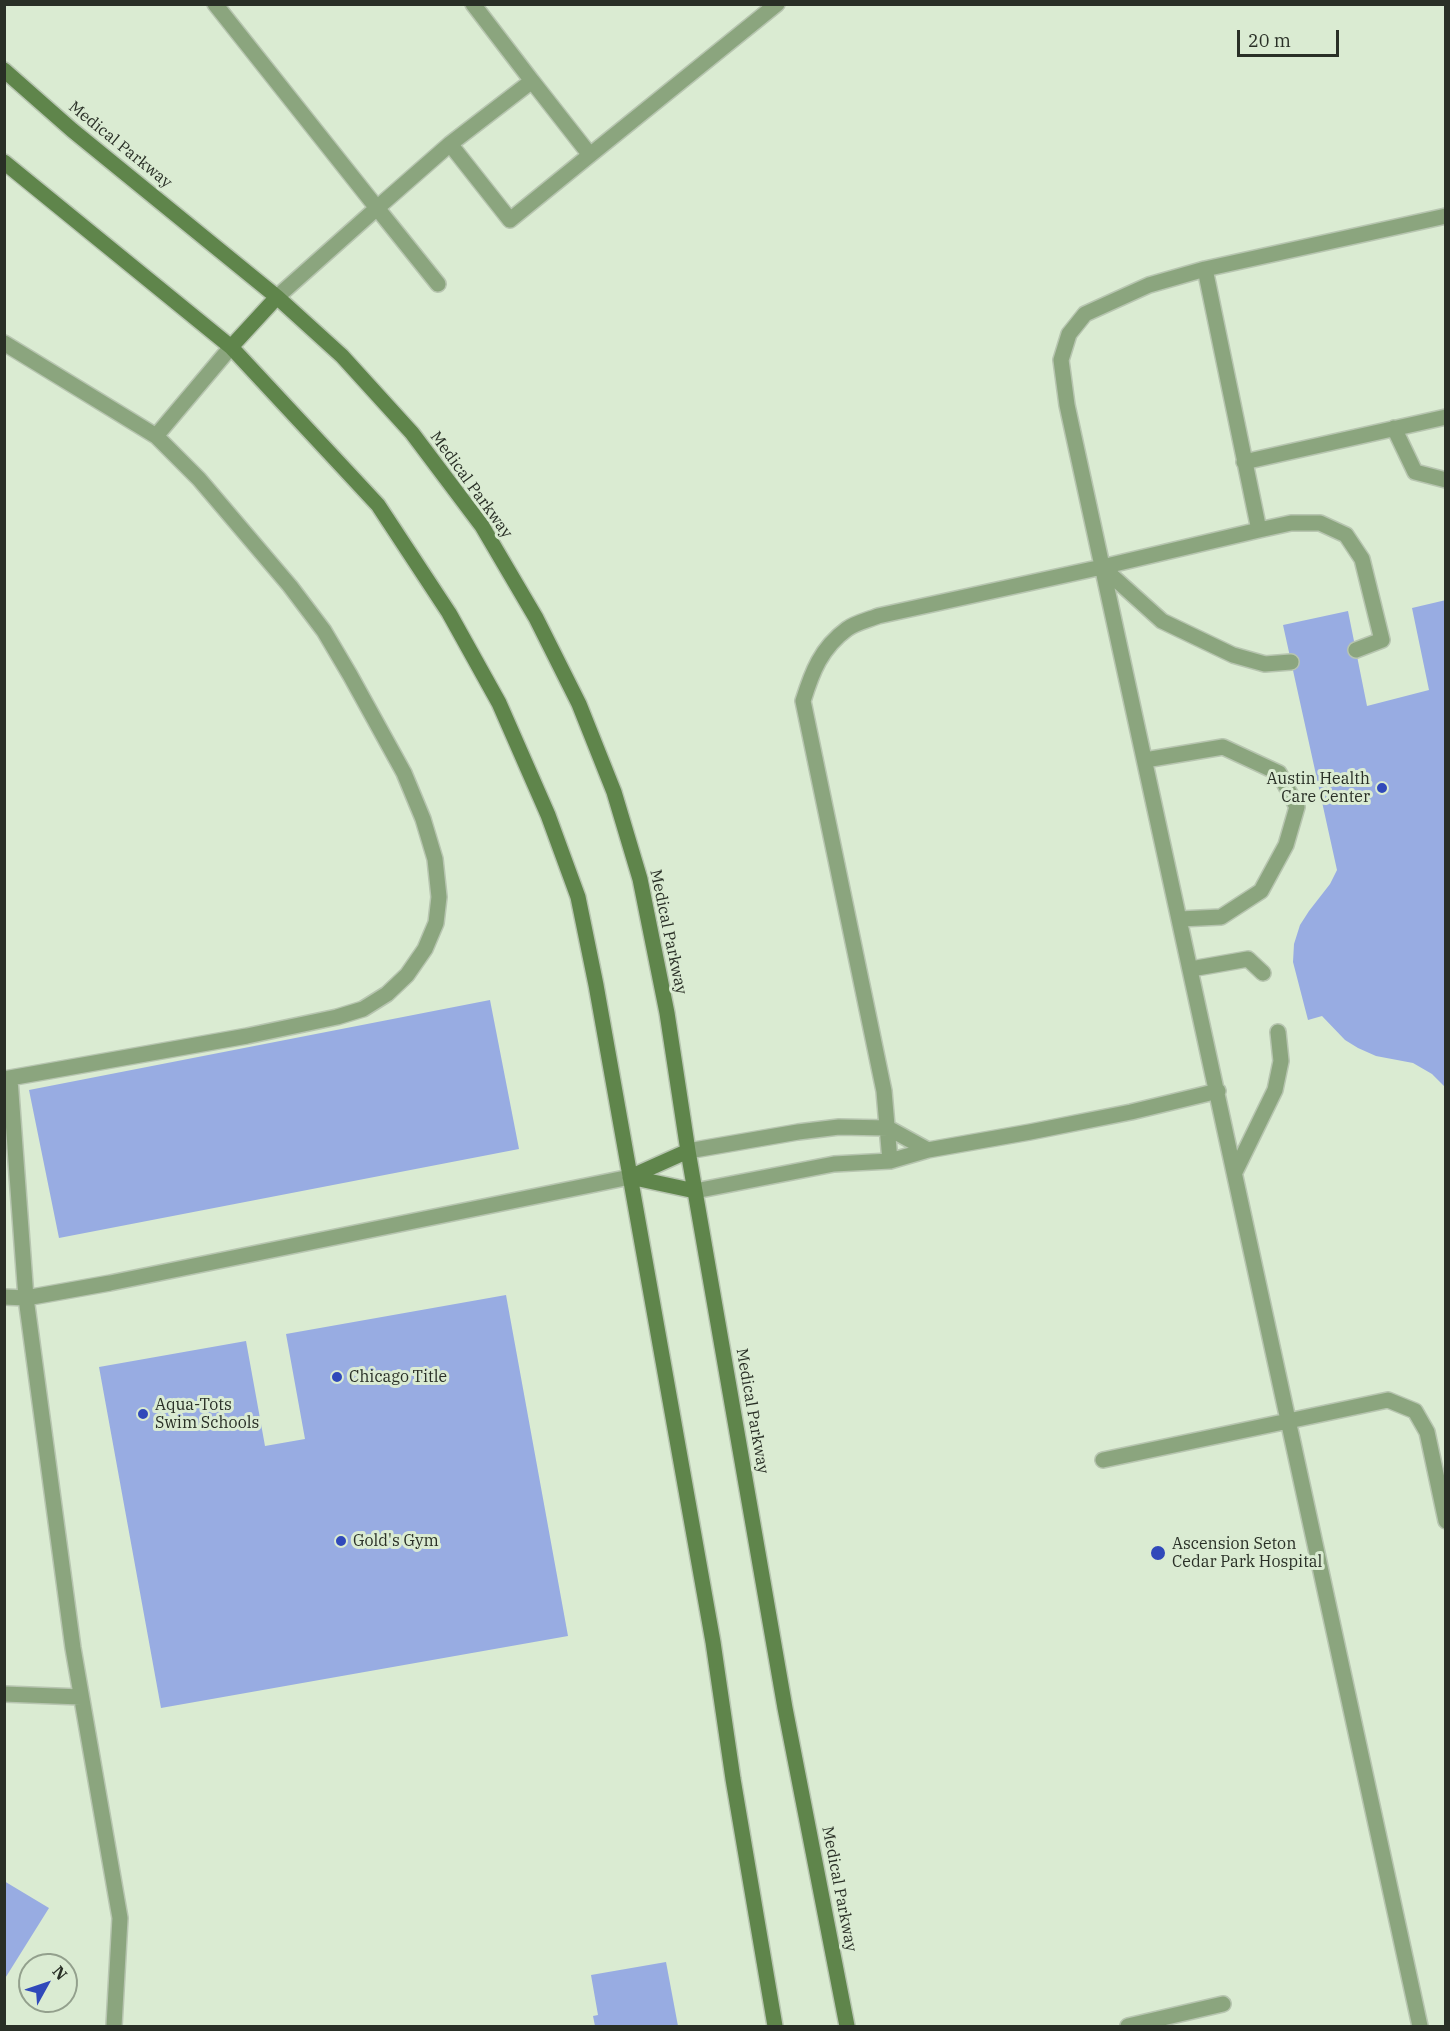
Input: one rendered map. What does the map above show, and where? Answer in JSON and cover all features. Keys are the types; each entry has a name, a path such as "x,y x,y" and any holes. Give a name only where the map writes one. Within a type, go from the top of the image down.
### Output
{"street":[{"name":"Medical Parkway","path":"4,70 72,130 276,297 342,356 412,433 482,526 536,618 579,704 614,792 640,879 667,1013 688,1151 785,1708 847,2026"},
{"path":"4,162 231,347 378,505 449,613 499,703 548,814 578,897 596,985 713,1642 733,1779 775,2026"},
{"path":"231,347 276,297"},
{"path":"630,1177 688,1151"},
{"path":"630,1177 695,1191"}],"lane":[{"path":"215,4 438,284"},
{"path":"473,4 590,155"},
{"path":"450,144 510,220 777,4"},
{"path":"276,297 450,144 532,81"},
{"path":"1420,2026 1218,1090 1102,567 1067,405 1060,360 1069,334 1085,314 1149,285 1205,269 1446,216"},
{"path":"1205,269 1259,530"},
{"path":"4,343 156,436 206,486 290,586 324,631 375,718 408,782 423,819 435,859 439,897 436,923 425,949 408,975 387,994 363,1009 337,1017 269,1031 7,1079 26,1298 73,1648 120,1918 114,2026"},
{"path":"156,436 231,347"},
{"path":"1244,462 1446,417"},
{"path":"1394,428 1414,472 1446,480"},
{"path":"890,1161 884,1090 802,701 813,668 828,648 848,628 878,616 1292,523 1320,523 1346,535 1362,559 1382,640 1356,650"},
{"path":"1102,567 1162,621 1233,655 1265,664 1291,662"},
{"path":"1145,760 1223,747 1279,773 1297,807 1286,845 1261,891 1221,916 1180,919"},
{"path":"1191,969 1248,959 1263,973"},
{"path":"1235,1172 1275,1090 1281,1061 1278,1032"},
{"path":"695,1191 834,1164 890,1161 928,1150 1131,1112 1218,1090"},
{"path":"688,1151 839,1127 888,1128 928,1150"},
{"path":"4,1297 26,1298 110,1283 630,1177"},
{"path":"1102,1460 1388,1400 1415,1411 1427,1432 1442,1491 1446,1521"},
{"path":"4,1694 81,1697"},
{"path":"1128,2026 1223,2004"}],"building":[{"name":"Austin Health Care Center","path":"1446,600 1446,1088 1432,1074 1413,1063 1376,1056 1358,1048 1345,1040 1322,1016 1308,1020 1293,962 1294,944 1300,925 1330,884 1337,870 1283,625 1348,611 1367,706 1429,690 1412,608"},
{"path":"490,1000 519,1149 59,1238 29,1090"},
{"name":"Gold's Gym","path":"506,1295 568,1636 161,1708 99,1367 246,1341 265,1446 305,1439 286,1334"},
{"path":"4,1881 49,1908 21,1953 18,1953 18,1958 4,1980"},
{"path":"666,1962 678,2026 595,2026 593,2016 598,2015 591,1975"}],"place":[{"name":"Austin Health Care Center","path":"1382,788"},
{"name":"Chicago Title","path":"337,1377"},
{"name":"Aqua-Tots Swim Schools","path":"143,1414"},
{"name":"Gold's Gym","path":"341,1541"},
{"name":"Ascension Seton Cedar Park Hospital","path":"1158,1553"}]}
